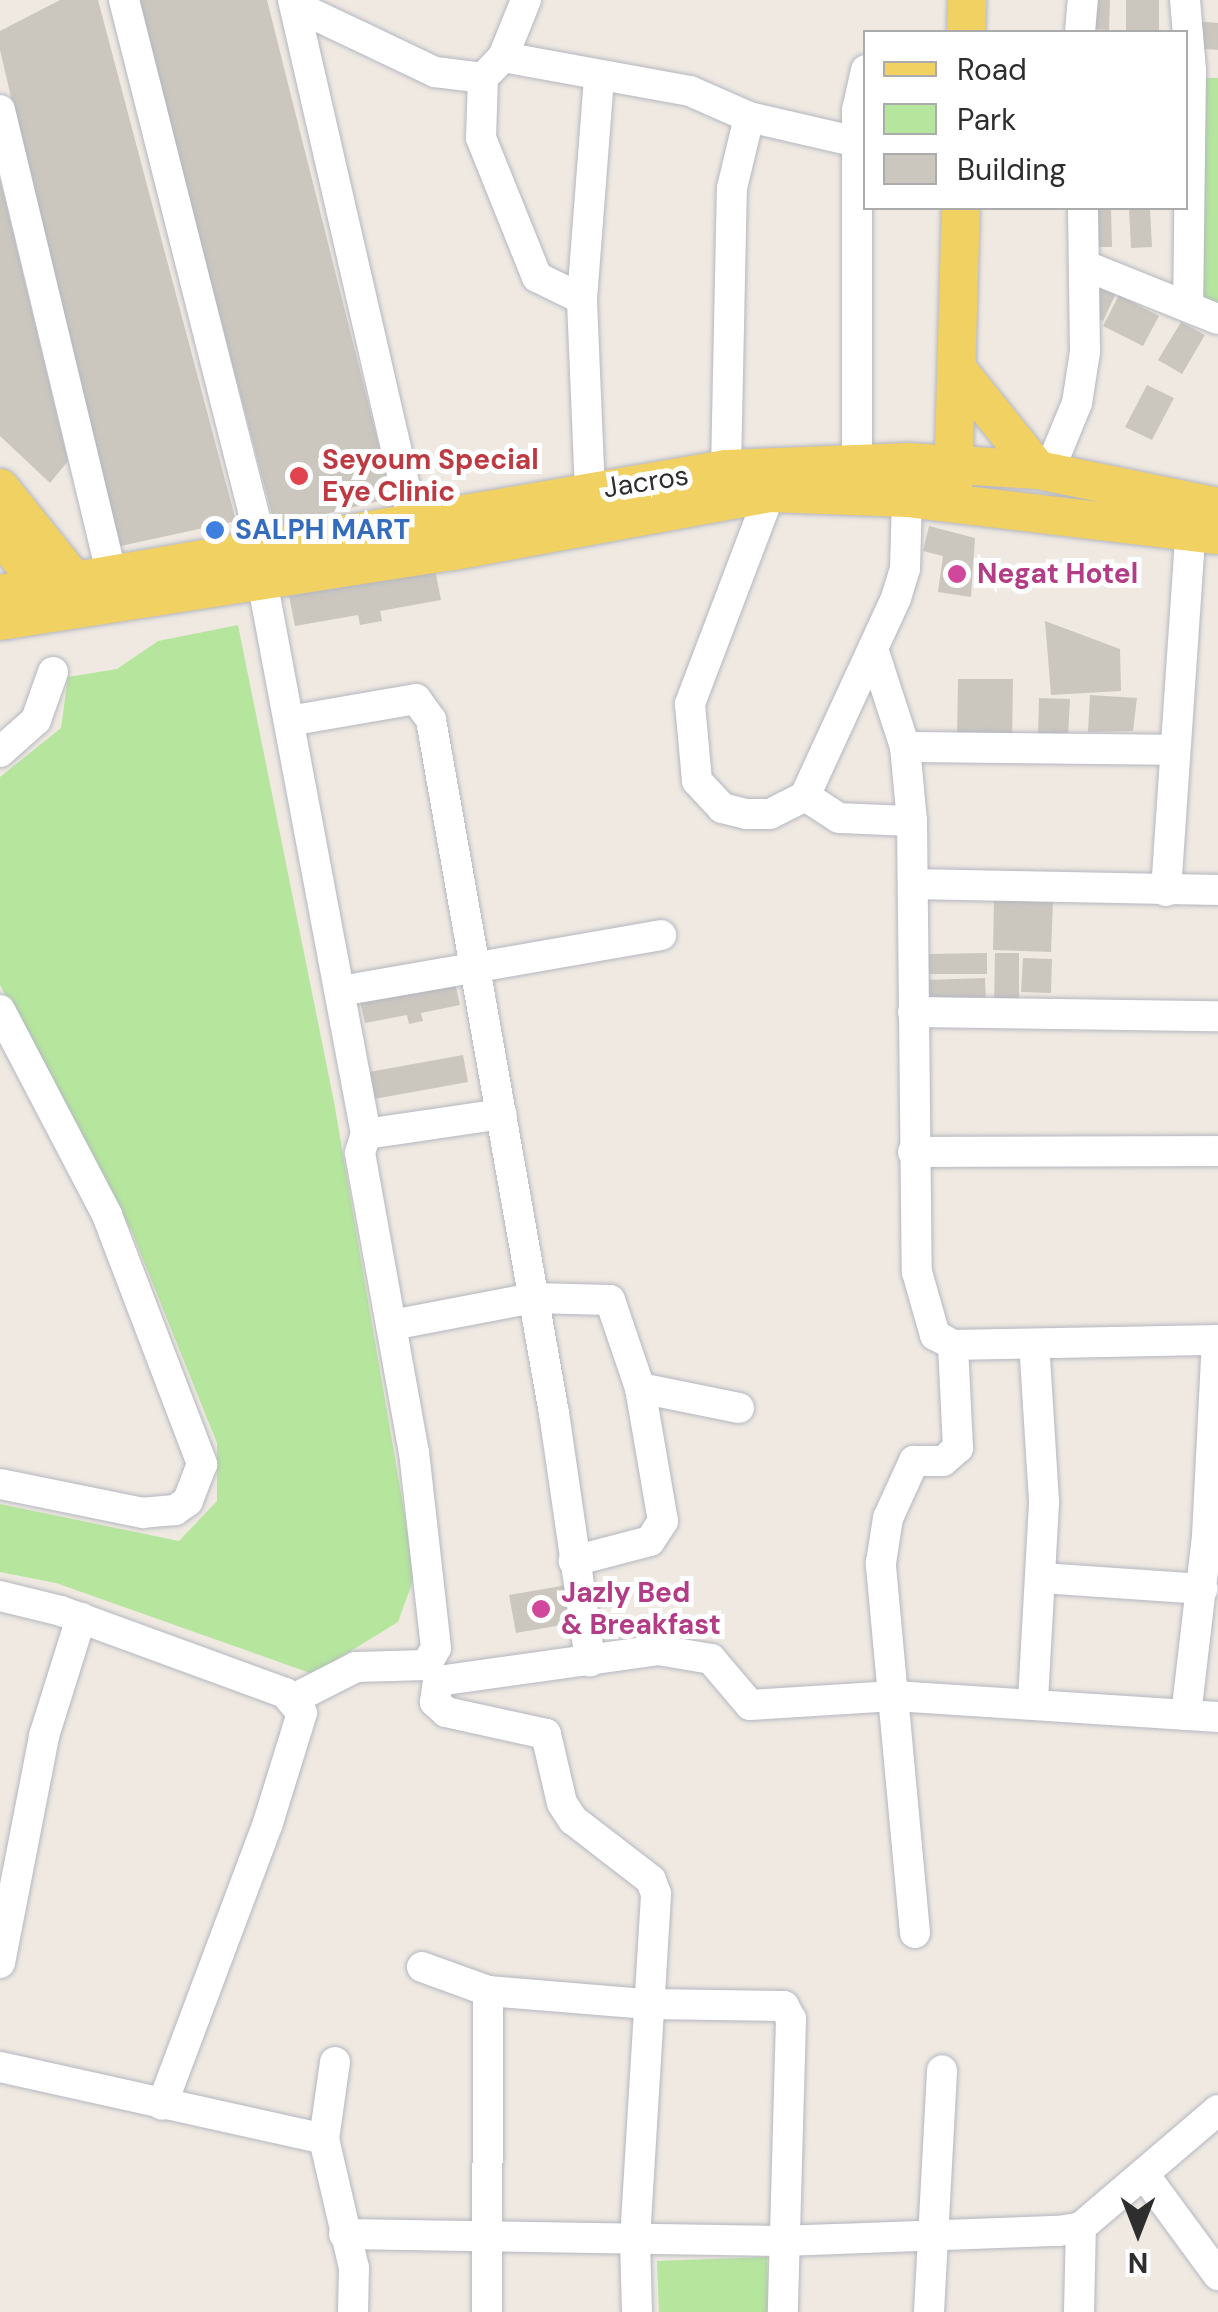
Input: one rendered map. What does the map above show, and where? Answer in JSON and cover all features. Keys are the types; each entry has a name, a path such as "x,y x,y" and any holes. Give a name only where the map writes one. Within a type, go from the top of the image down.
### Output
{"main road":[{"path":"966,30 967,0"},
{"path":"953,504 961,374 961,210"},
{"path":"961,374 1043,471"},
{"name":"Jacros","path":"262,566 413,522 726,469 953,464 1043,471 1205,518"},
{"path":"0,488 75,586"},
{"name":"Jacros","path":"0,594 262,566 770,493 1205,518"},
{"path":"0,536 75,586"},
{"path":"0,620 75,586"}],"street":[{"path":"124,0 262,566 288,721 342,990 366,1134 360,1153 429,1562 436,1648 432,1673 435,1702 446,1712 546,1734 562,1803 573,1820 651,1880 656,1894 635,2239 636,2312"},
{"path":"526,0 493,67 482,138 536,277 582,299"},
{"path":"1080,30 1082,0"},
{"path":"1185,0 1204,70 1188,304"},
{"path":"295,4 435,72 493,67 690,91 749,117 857,142"},
{"path":"295,4 413,522"},
{"path":"590,492 582,299 600,78"},
{"path":"857,465 857,142 863,94"},
{"path":"0,110 75,586"},
{"path":"726,469 732,188 749,117"},
{"path":"1043,471 1077,403 1086,266 1083,210"},
{"path":"1086,266 1218,319"},
{"path":"770,493 695,684 691,766 705,796 734,811 770,814 805,796 874,652 904,569 907,498"},
{"path":"1166,891 1173,750 1205,518"},
{"path":"874,652 905,748 912,821 917,1272 935,1335 953,1346 1217,1340 1215,1453 1186,1714"},
{"path":"0,752 36,720 53,672"},
{"path":"288,721 416,700 425,704 476,965 534,1298 590,1661"},
{"path":"905,748 1173,750"},
{"path":"805,796 839,818 912,821"},
{"path":"913,884 1218,890"},
{"path":"342,990 661,935"},
{"path":"0,1010 108,1215 202,1464 194,1492 175,1510 143,1513 0,1484"},
{"path":"913,1012 1218,1016"},
{"path":"366,1134 502,1114"},
{"path":"913,1152 1218,1150"},
{"path":"392,1325 534,1298 610,1300 640,1388 663,1498 658,1534 630,1550 574,1561"},
{"path":"1032,1700 1042,1578 1034,1344"},
{"path":"915,1934 883,1540 914,1461 951,1459 958,1448 953,1346"},
{"path":"640,1388 739,1408"},
{"path":"1042,1578 1202,1588"},
{"path":"0,1596 82,1618 295,1698 356,1667 432,1673 590,1661 658,1650 711,1660 750,1706 894,1696 1032,1700 1218,1717"},
{"path":"0,1963 44,1736 82,1618"},
{"path":"162,2105 303,1722 295,1698"},
{"path":"422,1967 488,1991 647,2004 784,2006 791,2020 782,2312"},
{"path":"487,2312 488,1991"},
{"path":"335,2062 324,2139 354,2268 353,2312"},
{"path":"0,2067 324,2139"},
{"path":"929,2312 929,2237 942,2070"},
{"path":"344,2234 782,2241 1081,2227 1218,2110"},
{"path":"1132,2187 1218,2275"},
{"path":"1079,2312 1081,2227"}],"green space":[{"path":"1196,78 1218,78 1218,318 1196,307"},
{"path":"238,625 334,1102 415,1575 398,1622 313,1674 56,1583 0,1572 0,1504 179,1541 217,1501 217,1443 132,1232 0,985 0,777 61,728 68,677 117,669 158,641"},
{"path":"767,2257 768,2312 659,2312 657,2261"}],"building":[{"path":"60,0 98,0 236,521 116,547 0,50 0,31"},
{"path":"267,0 392,498 275,526 137,2"},
{"path":"1089,0 1110,0 1109,30 1088,29"},
{"path":"1126,0 1159,0 1159,30 1126,30"},
{"path":"1194,21 1218,23 1218,50 1192,48"},
{"path":"0,179 68,461 50,483 0,436"},
{"path":"1091,210 1111,210 1112,247 1092,247"},
{"path":"1129,210 1150,210 1152,247 1131,248"},
{"path":"1092,279 1118,289 1103,321 1088,315"},
{"path":"1119,295 1159,316 1143,346 1103,326"},
{"path":"1181,322 1205,335 1182,374 1158,360"},
{"path":"1147,385 1174,398 1152,440 1125,427"},
{"name":"Negat Hotel","path":"929,526 975,538 971,597 938,592 943,556 923,551"},
{"path":"435,569 441,600 380,611 382,621 360,625 358,615 295,626 289,596"},
{"path":"1045,621 1120,649 1121,691 1051,695"},
{"path":"958,679 1013,679 1012,741 957,740"},
{"path":"1090,695 1137,698 1133,731 1088,732"},
{"path":"1039,698 1070,699 1068,736 1038,735"},
{"path":"994,900 1053,902 1051,952 993,950"},
{"path":"987,953 987,974 929,974 928,954"},
{"path":"995,953 1019,953 1019,1006 994,1006"},
{"path":"1023,958 1052,959 1051,993 1021,992"},
{"path":"454,978 460,1005 421,1013 423,1021 409,1024 407,1015 365,1023 359,997"},
{"path":"985,978 986,1004 925,1006 924,980"},
{"path":"463,1055 468,1082 374,1099 369,1072"},
{"name":"Jazly Bed & Breakfast","path":"567,1585 573,1623 516,1633 509,1595"}],"place":[{"name":"Seyoum Special Eye Clinic","path":"299,476"},
{"name":"SALPH MART","path":"215,530"},
{"name":"Negat Hotel","path":"957,574"},
{"name":"Jazly Bed & Breakfast","path":"541,1609"}]}
